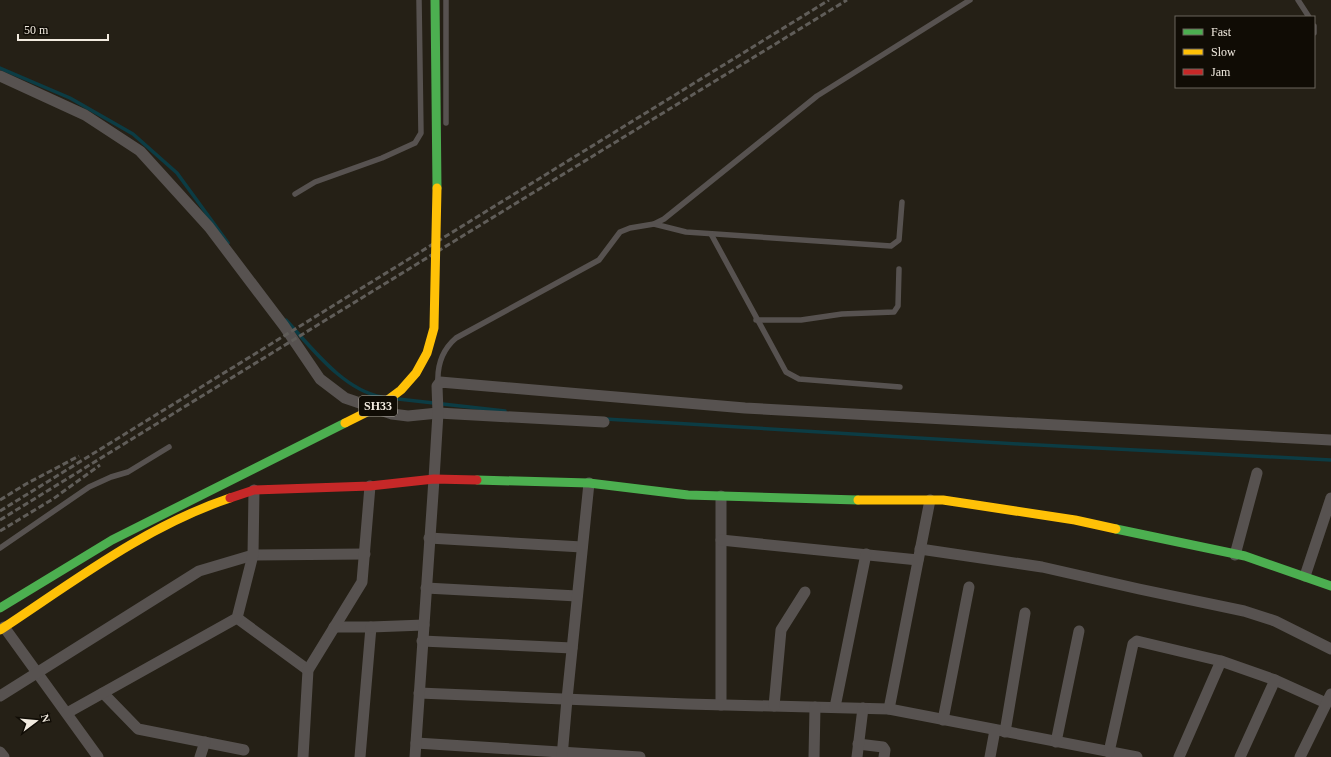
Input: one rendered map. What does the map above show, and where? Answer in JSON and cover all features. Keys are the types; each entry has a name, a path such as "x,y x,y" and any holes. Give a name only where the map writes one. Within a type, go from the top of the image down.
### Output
{"street":[{"name":"SH33","path":"0,608 79,559 133,529 381,405 396,395 416,374 424,363 431,345 434,328 437,194 435,0"},
{"path":"0,76 85,115 143,154 209,227 249,283 284,326 320,379 345,398 392,414 418,416 438,410 604,422"},
{"path":"415,757 434,479 438,383 746,408 1331,440"},
{"path":"1235,555 1257,473"},
{"path":"98,757 37,671 2,628 153,531 203,508 254,490 370,486 434,479 589,483 688,495 943,500 1075,520 1235,555 1306,576 1331,586"},
{"path":"563,754 567,699 589,483"},
{"path":"303,757 308,670 359,588 363,576 370,486"},
{"path":"67,713 237,618 253,555 254,490"},
{"path":"721,496 721,705"},
{"path":"1306,576 1331,498"},
{"path":"889,709 930,500"},
{"path":"430,538 582,547"},
{"path":"721,540 866,554 919,554 1042,567 1139,589 1244,610 1275,620 1331,649"},
{"path":"0,696 37,671 199,571 253,555 365,554"},
{"path":"835,707 866,554"},
{"path":"943,720 969,587"},
{"path":"426,588 577,596"},
{"path":"774,706 781,630 805,592"},
{"path":"990,757 1000,731 1025,613"},
{"path":"237,618 308,670"},
{"path":"334,627 424,625"},
{"path":"360,757 371,627"},
{"path":"1056,742 1079,631"},
{"path":"422,641 572,648"},
{"path":"1109,752 1133,644 1135,642 1140,642 1221,661 1329,699 1300,757"},
{"path":"1179,757 1221,661"},
{"path":"1240,757 1275,680"},
{"path":"103,693 138,729 244,750"},
{"path":"419,693 721,705 889,709 1137,757"},
{"path":"814,757 815,707"},
{"path":"857,757 863,708"},
{"path":"200,757 205,742"},
{"path":"416,743 563,754 640,757"},
{"path":"858,744 883,746 885,750 884,757"},
{"path":"0,752 4,757"}],"lane":[{"path":"295,194 315,182 382,158 415,143 419,138 421,133 419,0"},
{"path":"446,0 446,123"},
{"path":"438,383 438,370 441,358 450,343 456,338 600,260 620,232 630,228 654,224 664,219 817,96 970,0"},
{"path":"1298,0 1308,16"},
{"path":"654,224 686,232 891,246 899,240 902,202"},
{"path":"711,234 756,320 786,372 792,377 799,379 900,387"},
{"path":"756,320 801,320 842,314 894,312 898,306 899,269"},
{"path":"0,548 89,487 111,476 128,472 169,447"}],"waterway":[{"path":"0,68 70,98 133,134 177,173 228,243"},
{"path":"286,320 318,355 341,377 368,393 382,397"},
{"path":"398,399 505,411"},
{"path":"605,419 1019,444 1331,460"}],"railway":[{"path":"0,511 829,0"},
{"path":"0,520 847,0"},
{"path":"0,500 26,484 79,456"},
{"path":"0,531 53,499 100,465"}],"traffic: fast":[{"path":"435,0 437,188"},
{"path":"0,608 112,540 345,423"},
{"path":"477,480 589,483 688,495 858,500"},
{"path":"1116,529 1245,556 1331,586"}],"traffic: slow":[{"path":"345,423 381,405 401,390 416,373 427,353 434,328 437,188"},
{"path":"0,630 111,556 140,539 199,510 230,498"},
{"path":"858,500 943,500 1075,520 1116,529"}],"traffic: jam":[{"path":"230,498 254,490 370,486 434,479 477,480"}]}
